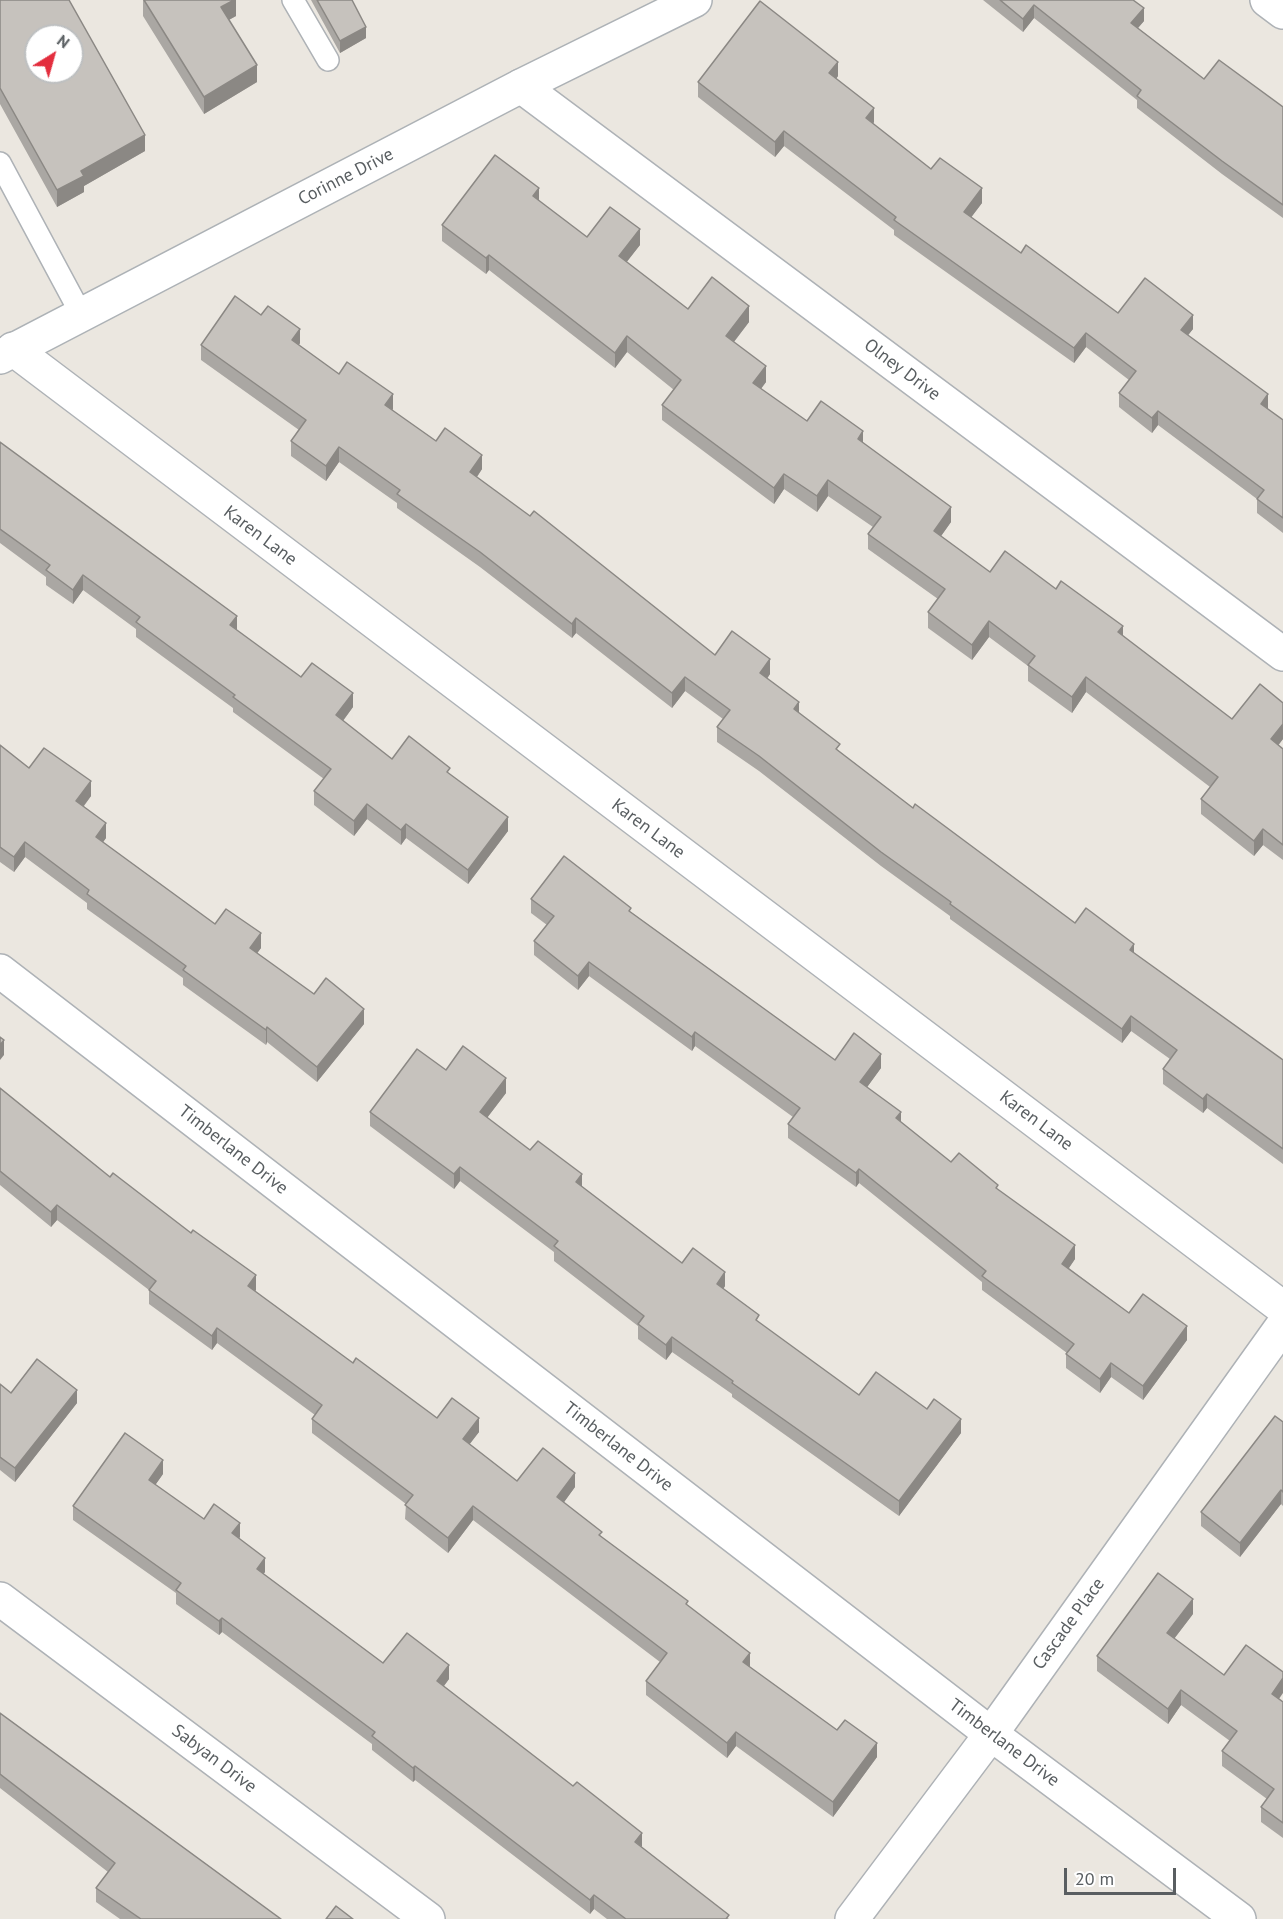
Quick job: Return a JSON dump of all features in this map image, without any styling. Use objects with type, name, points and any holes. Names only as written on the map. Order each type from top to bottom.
[{"type":"street","name":"Corinne Drive","points":[[7,353],[521,86],[695,0]]},
{"type":"street","points":[[1268,0],[1283,12]]},
{"type":"street","name":"Olney Drive","points":[[521,86],[1283,654]]},
{"type":"street","name":"Karen Lane","points":[[7,353],[1283,1308]]},
{"type":"street","name":"Timberlane Drive","points":[[0,970],[991,1734],[1239,1919]]},
{"type":"street","name":"Cascade Place","points":[[852,1919],[991,1734],[1283,1325]]},
{"type":"street","name":"Sabyan Drive","points":[[0,1599],[429,1919]]},
{"type":"lane","points":[[293,0],[327,60]]},
{"type":"lane","points":[[0,163],[81,314]]},
{"type":"building","points":[[0,0],[69,0],[83,24],[24,24],[24,84],[84,84],[84,27],[145,135],[81,171],[84,176],[57,190],[0,88]]},
{"type":"building","points":[[144,0],[234,0],[221,7],[257,65],[204,97]]},
{"type":"building","points":[[317,0],[352,0],[366,27],[340,41]]},
{"type":"building","points":[[1000,0],[1133,0],[1144,8],[1131,23],[1204,79],[1219,60],[1283,107],[1283,205],[1137,96],[1141,90],[1034,5],[1023,19]]},
{"type":"building","points":[[760,1],[838,62],[829,73],[874,108],[866,118],[931,169],[940,158],[982,188],[964,212],[1021,253],[1026,245],[1118,313],[1145,278],[1193,315],[1181,330],[1268,394],[1261,404],[1283,420],[1283,518],[1257,499],[1264,490],[1158,411],[1152,418],[1119,393],[1136,371],[1086,333],[1074,348],[894,220],[896,217],[784,131],[775,142],[698,82]]},
{"type":"building","points":[[495,155],[539,188],[533,196],[587,237],[610,207],[640,229],[619,256],[688,309],[712,277],[749,306],[726,336],[766,366],[753,383],[807,421],[821,401],[863,431],[858,439],[951,507],[934,531],[990,572],[1005,551],[1056,589],[1061,581],[1123,626],[1118,632],[1232,719],[1260,684],[1283,703],[1283,724],[1271,739],[1283,749],[1283,845],[1263,829],[1254,841],[1201,799],[1218,777],[1086,677],[1072,697],[1028,665],[1035,656],[989,621],[972,645],[928,612],[945,589],[868,534],[881,517],[828,480],[817,496],[784,474],[774,488],[662,405],[681,380],[627,336],[615,353],[489,255],[486,258],[442,225]]},
{"type":"building","points":[[235,296],[261,315],[268,306],[300,329],[292,340],[339,374],[347,362],[393,394],[385,405],[436,441],[445,428],[482,455],[470,472],[530,516],[534,511],[715,655],[732,631],[770,659],[760,673],[799,702],[794,709],[840,744],[836,749],[913,808],[915,804],[1075,923],[1086,908],[1134,944],[1130,950],[1283,1060],[1283,1149],[1207,1094],[1203,1099],[1163,1069],[1177,1050],[1131,1016],[1122,1029],[950,904],[951,902],[881,852],[759,756],[717,727],[730,710],[685,677],[672,693],[576,618],[572,624],[480,552],[397,494],[400,490],[339,447],[326,466],[291,441],[306,420],[201,345]]},
{"type":"building","points":[[0,442],[237,616],[230,625],[301,677],[312,663],[353,693],[336,715],[392,759],[409,736],[450,768],[447,772],[508,817],[468,870],[406,824],[401,830],[367,804],[354,821],[314,791],[331,769],[136,622],[140,617],[83,575],[73,590],[46,570],[50,565],[0,529]]},
{"type":"building","points":[[0,745],[29,768],[44,748],[91,781],[76,801],[106,823],[96,837],[215,924],[226,909],[261,933],[250,948],[314,994],[326,978],[364,1009],[317,1067],[267,1027],[266,1030],[183,970],[186,966],[87,894],[89,890],[25,842],[14,857],[0,847]]},
{"type":"building","points":[[564,856],[631,908],[629,911],[835,1060],[854,1033],[881,1054],[860,1082],[901,1112],[896,1118],[951,1162],[959,1153],[998,1185],[996,1188],[1075,1245],[1062,1264],[1129,1313],[1143,1294],[1187,1326],[1143,1386],[1111,1363],[1100,1379],[1066,1354],[1074,1344],[982,1276],[986,1271],[859,1169],[856,1173],[788,1124],[800,1108],[695,1032],[692,1037],[589,962],[578,976],[534,941],[554,916],[531,899]]},
{"type":"building","points":[[463,1046],[506,1078],[480,1112],[530,1150],[538,1141],[582,1174],[576,1182],[682,1263],[693,1248],[725,1272],[717,1284],[759,1315],[756,1320],[859,1395],[876,1372],[927,1409],[934,1399],[961,1419],[899,1501],[732,1383],[733,1381],[672,1337],[666,1345],[638,1324],[644,1316],[554,1246],[558,1241],[460,1167],[454,1174],[370,1112],[417,1049],[446,1070]]},
{"type":"building","points":[[0,1088],[110,1177],[113,1173],[191,1233],[193,1230],[256,1275],[248,1286],[353,1363],[356,1358],[437,1418],[452,1398],[479,1418],[463,1439],[517,1481],[543,1448],[575,1473],[557,1497],[602,1532],[599,1535],[688,1601],[686,1604],[750,1653],[743,1662],[837,1730],[845,1720],[877,1743],[833,1802],[736,1732],[727,1743],[646,1681],[667,1653],[473,1506],[448,1538],[405,1505],[413,1495],[312,1419],[322,1405],[217,1328],[212,1336],[149,1290],[156,1281],[57,1205],[51,1212],[0,1171]]},
{"type":"building","points":[[37,1359],[77,1390],[15,1468],[0,1457],[0,1384],[11,1393]]},
{"type":"building","points":[[1275,1416],[1283,1422],[1283,1492],[1281,1490],[1240,1543],[1201,1512]]},
{"type":"building","points":[[125,1433],[163,1460],[149,1480],[204,1519],[214,1504],[240,1523],[232,1533],[265,1558],[257,1569],[383,1663],[407,1633],[449,1665],[437,1681],[573,1786],[577,1782],[642,1833],[635,1842],[729,1915],[726,1919],[626,1919],[594,1895],[590,1900],[415,1766],[413,1768],[372,1736],[375,1732],[222,1618],[219,1621],[176,1590],[181,1583],[73,1506]]},
{"type":"building","points":[[1158,1573],[1193,1599],[1167,1633],[1224,1675],[1246,1645],[1283,1672],[1283,1678],[1272,1694],[1283,1702],[1283,1823],[1261,1807],[1274,1789],[1222,1751],[1237,1731],[1181,1690],[1168,1709],[1097,1656]]},
{"type":"building","points":[[0,1713],[281,1919],[141,1919],[96,1888],[115,1863],[0,1774]]},
{"type":"building","points":[[336,1906],[353,1919],[326,1919]]}]
